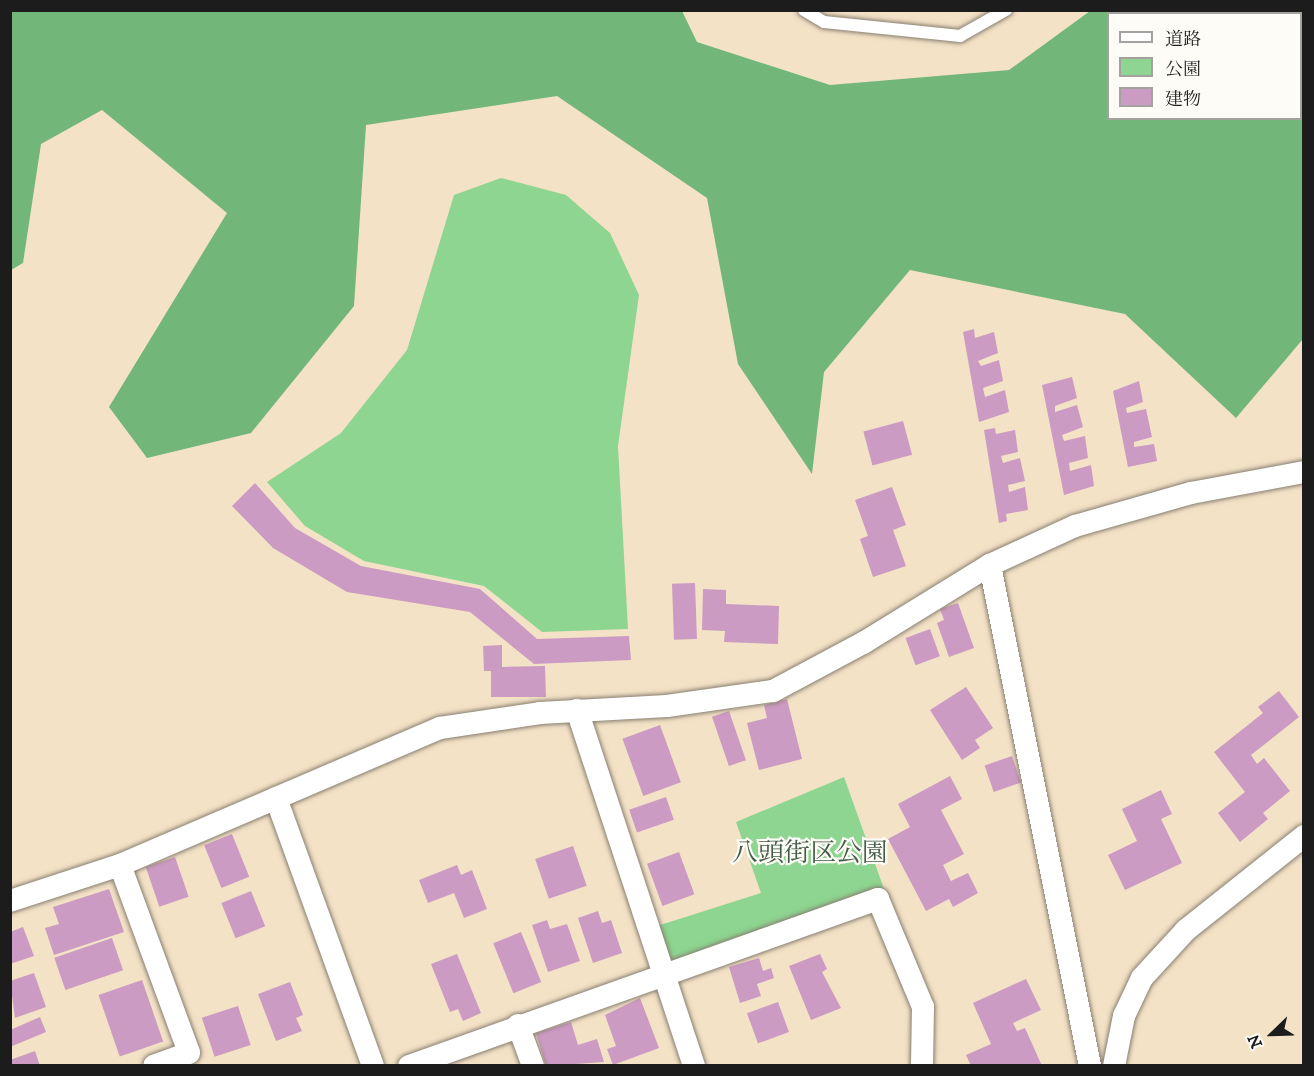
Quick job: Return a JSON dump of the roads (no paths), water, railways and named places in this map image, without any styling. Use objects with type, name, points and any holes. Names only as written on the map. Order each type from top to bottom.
[{"type":"street","points":[[10,901],[120,865],[440,728],[577,710],[667,706],[773,691],[863,643],[990,565],[1075,526],[1191,493],[1304,472]]},
{"type":"street","points":[[990,565],[1090,1065]]},
{"type":"street","points":[[577,710],[662,978],[694,1065]]},
{"type":"street","points":[[276,798],[373,1065]]},
{"type":"street","points":[[1114,1065],[1124,1016],[1142,978],[1186,930],[1304,836]]},
{"type":"street","points":[[120,865],[189,1053],[154,1065]]},
{"type":"street","points":[[409,1065],[518,1024],[662,978],[878,899],[923,1007],[922,1065]]},
{"type":"street","points":[[518,1024],[533,1065]]},
{"type":"lane","points":[[804,10],[824,22],[960,36],[1006,10]]},
{"type":"park label","name":"八頭街区公園","points":[[810,854]]}]
